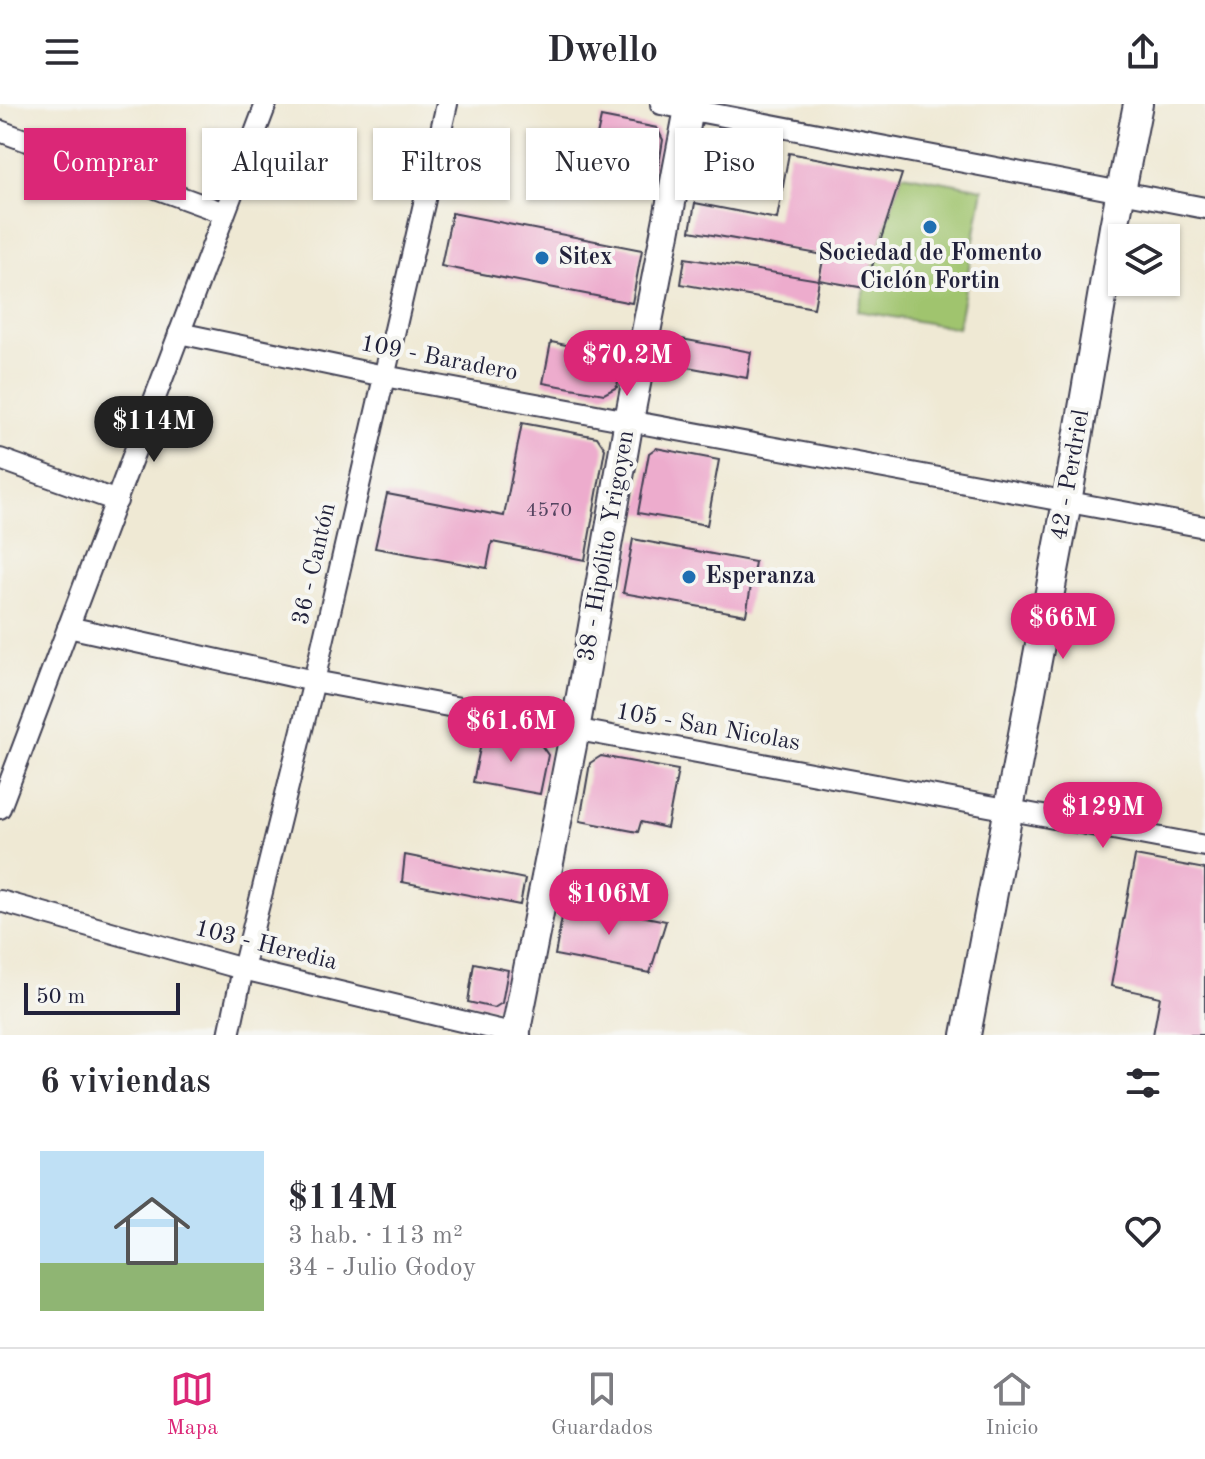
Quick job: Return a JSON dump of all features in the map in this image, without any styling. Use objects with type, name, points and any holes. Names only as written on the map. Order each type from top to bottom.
[{"type":"street","points":[[0,808],[266,104]]},
{"type":"street","name":"36 - Cantón","points":[[229,1035],[447,104]]},
{"type":"street","points":[[661,104],[1205,208]]},
{"type":"street","name":"42 - Perdriel","points":[[966,1035],[1067,502],[1138,104]]},
{"type":"street","name":"38 - Hipólito Yrigoyen","points":[[517,1035],[689,107]]},
{"type":"street","points":[[0,131],[224,213]]},
{"type":"street","name":"109 - Baradero","points":[[179,333],[384,376],[1205,527]]},
{"type":"street","points":[[0,459],[117,501]]},
{"type":"street","name":"105 - San Nicolas","points":[[68,627],[314,681],[1205,846]]},
{"type":"street","name":"103 - Heredia","points":[[0,901],[243,969],[517,1035]]},
{"type":"green space","name":"Sociedad de Fomento Ciclón Fortin","points":[[902,174],[983,189],[958,328],[857,311]]},
{"type":"building","points":[[601,117],[657,128],[599,128]]},
{"type":"building","points":[[659,132],[663,140],[659,164]]},
{"type":"building","points":[[789,153],[902,174],[865,288],[819,280],[824,255],[690,231],[695,203],[777,219],[780,200],[783,200]]},
{"type":"building","name":"Sitex","points":[[452,213],[642,250],[632,303],[441,266]]},
{"type":"building","points":[[685,258],[819,280],[814,308],[681,284]]},
{"type":"building","points":[[671,337],[751,352],[747,378],[666,363]]},
{"type":"building","points":[[551,342],[622,356],[617,387],[604,394],[543,383]]},
{"type":"building","points":[[522,423],[597,437],[605,449],[585,560],[492,542],[487,568],[375,548],[387,494],[504,516]]},
{"type":"building","points":[[656,448],[719,460],[707,525],[638,513],[649,453]]},
{"type":"building","name":"Esperanza","points":[[633,539],[755,562],[746,615],[623,593]]},
{"type":"building","points":[[483,734],[541,745],[548,755],[540,794],[473,782]]},
{"type":"building","points":[[601,756],[678,770],[667,828],[641,822],[638,832],[580,821],[590,763]]},
{"type":"building","points":[[405,855],[525,879],[520,905],[402,882]]},
{"type":"building","points":[[1135,856],[1205,869],[1205,1035],[1153,1035],[1160,997],[1111,986]]},
{"type":"building","points":[[565,901],[666,921],[650,973],[555,955]]},
{"type":"building","points":[[474,963],[508,970],[502,1003],[494,1008],[468,1002]]},
{"type":"place","name":"Sociedad de Fomento Ciclón Fortin","points":[[930,227]]},
{"type":"place","name":"Sitex","points":[[542,258]]},
{"type":"place","name":"Esperanza","points":[[689,577]]}]
